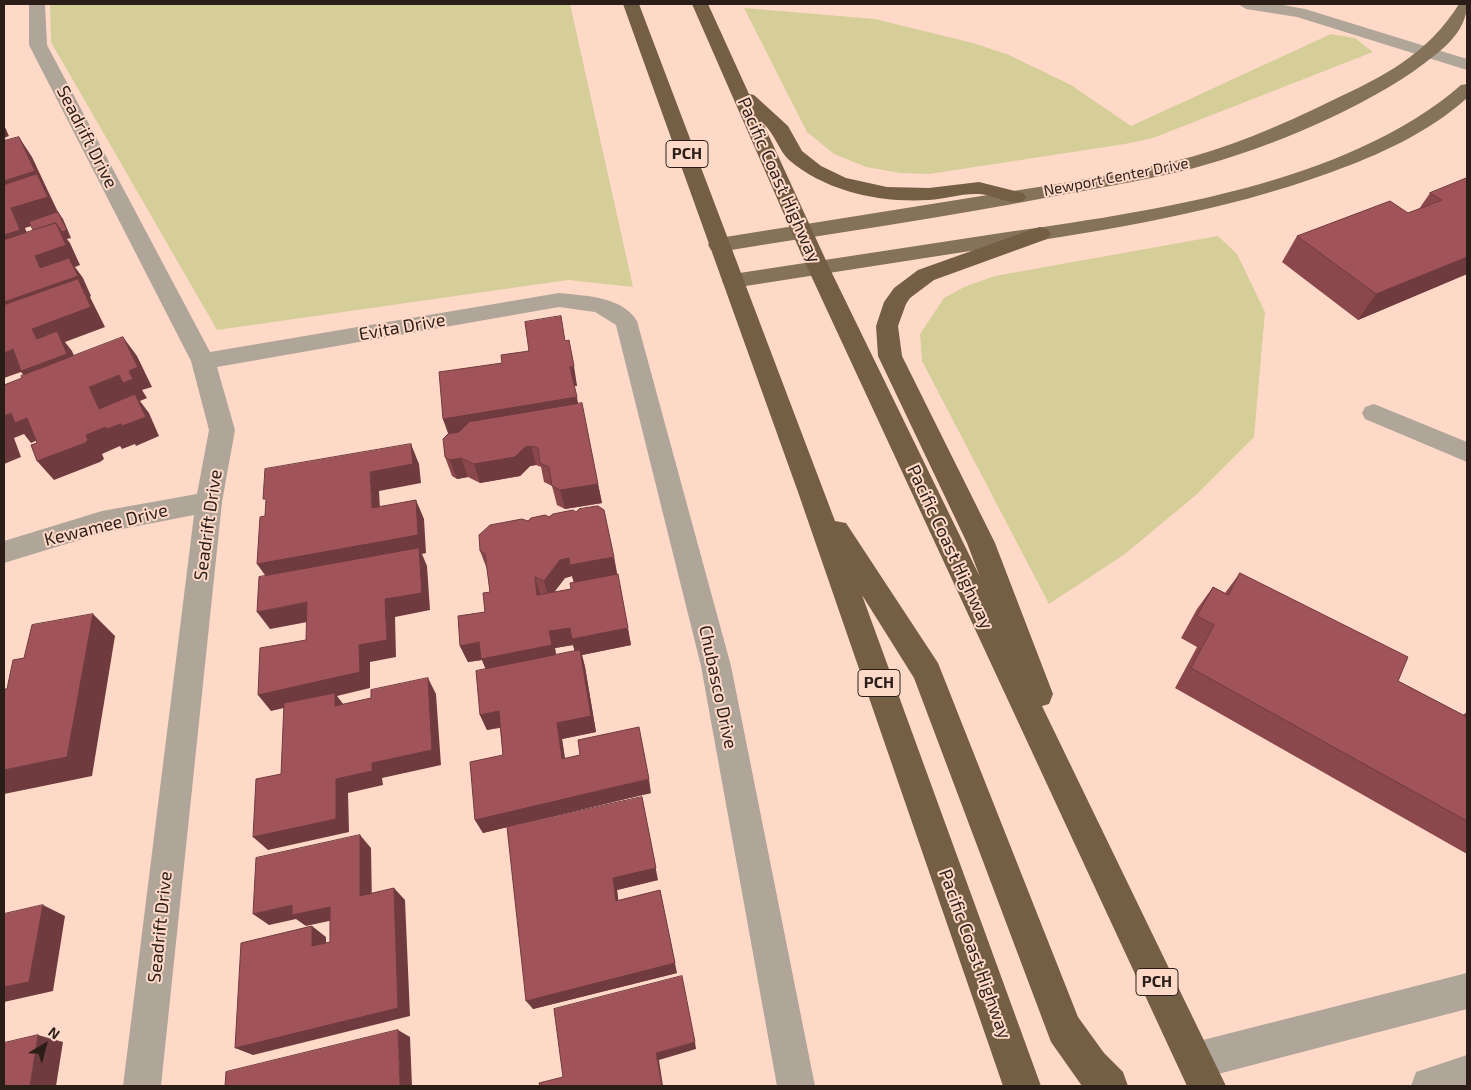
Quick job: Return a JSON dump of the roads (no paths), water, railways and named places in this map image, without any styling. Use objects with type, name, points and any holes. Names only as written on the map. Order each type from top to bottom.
[{"type":"highway","name":"Pacific Coast Highway","points":[[631,4],[810,492],[1022,1086]]},
{"type":"highway","name":"Pacific Coast Highway","points":[[700,4],[801,231],[1201,1074]]},
{"type":"highway","points":[[738,90],[781,130],[794,154],[814,170],[840,183],[887,193],[929,194],[979,188],[1016,197]]},
{"type":"highway","points":[[1040,234],[989,254],[957,262],[926,275],[900,295],[895,302],[887,326],[890,356],[981,543],[1108,878]]},
{"type":"highway","points":[[810,492],[928,672],[1064,1029],[1090,1067],[1109,1086]]},
{"type":"main road","name":"Newport Center Drive","points":[[719,245],[1016,197],[1175,167],[1280,133],[1384,83],[1440,41],[1451,30],[1467,4]]},
{"type":"main road","points":[[732,281],[1129,220],[1226,200],[1310,174],[1405,134],[1451,105],[1467,89]]},
{"type":"street","name":"Seadrift Drive","points":[[37,4],[38,44],[203,361],[222,430],[209,502],[142,1086]]},
{"type":"street","points":[[1246,4],[1331,8],[1357,13]]},
{"type":"street","points":[[1300,8],[1440,41],[1467,65]]},
{"type":"street","name":"Evita Drive","points":[[203,361],[559,300],[601,305]]},
{"type":"street","name":"Chubasco Drive","points":[[601,305],[626,321],[716,666],[796,1086]]},
{"type":"street","points":[[1374,413],[1467,452]]},
{"type":"street","name":"Kewamee Drive","points":[[4,552],[102,522],[209,502]]},
{"type":"street","points":[[1201,1074],[1467,991]]},
{"type":"street","points":[[1430,1086],[1467,1074]]}]
